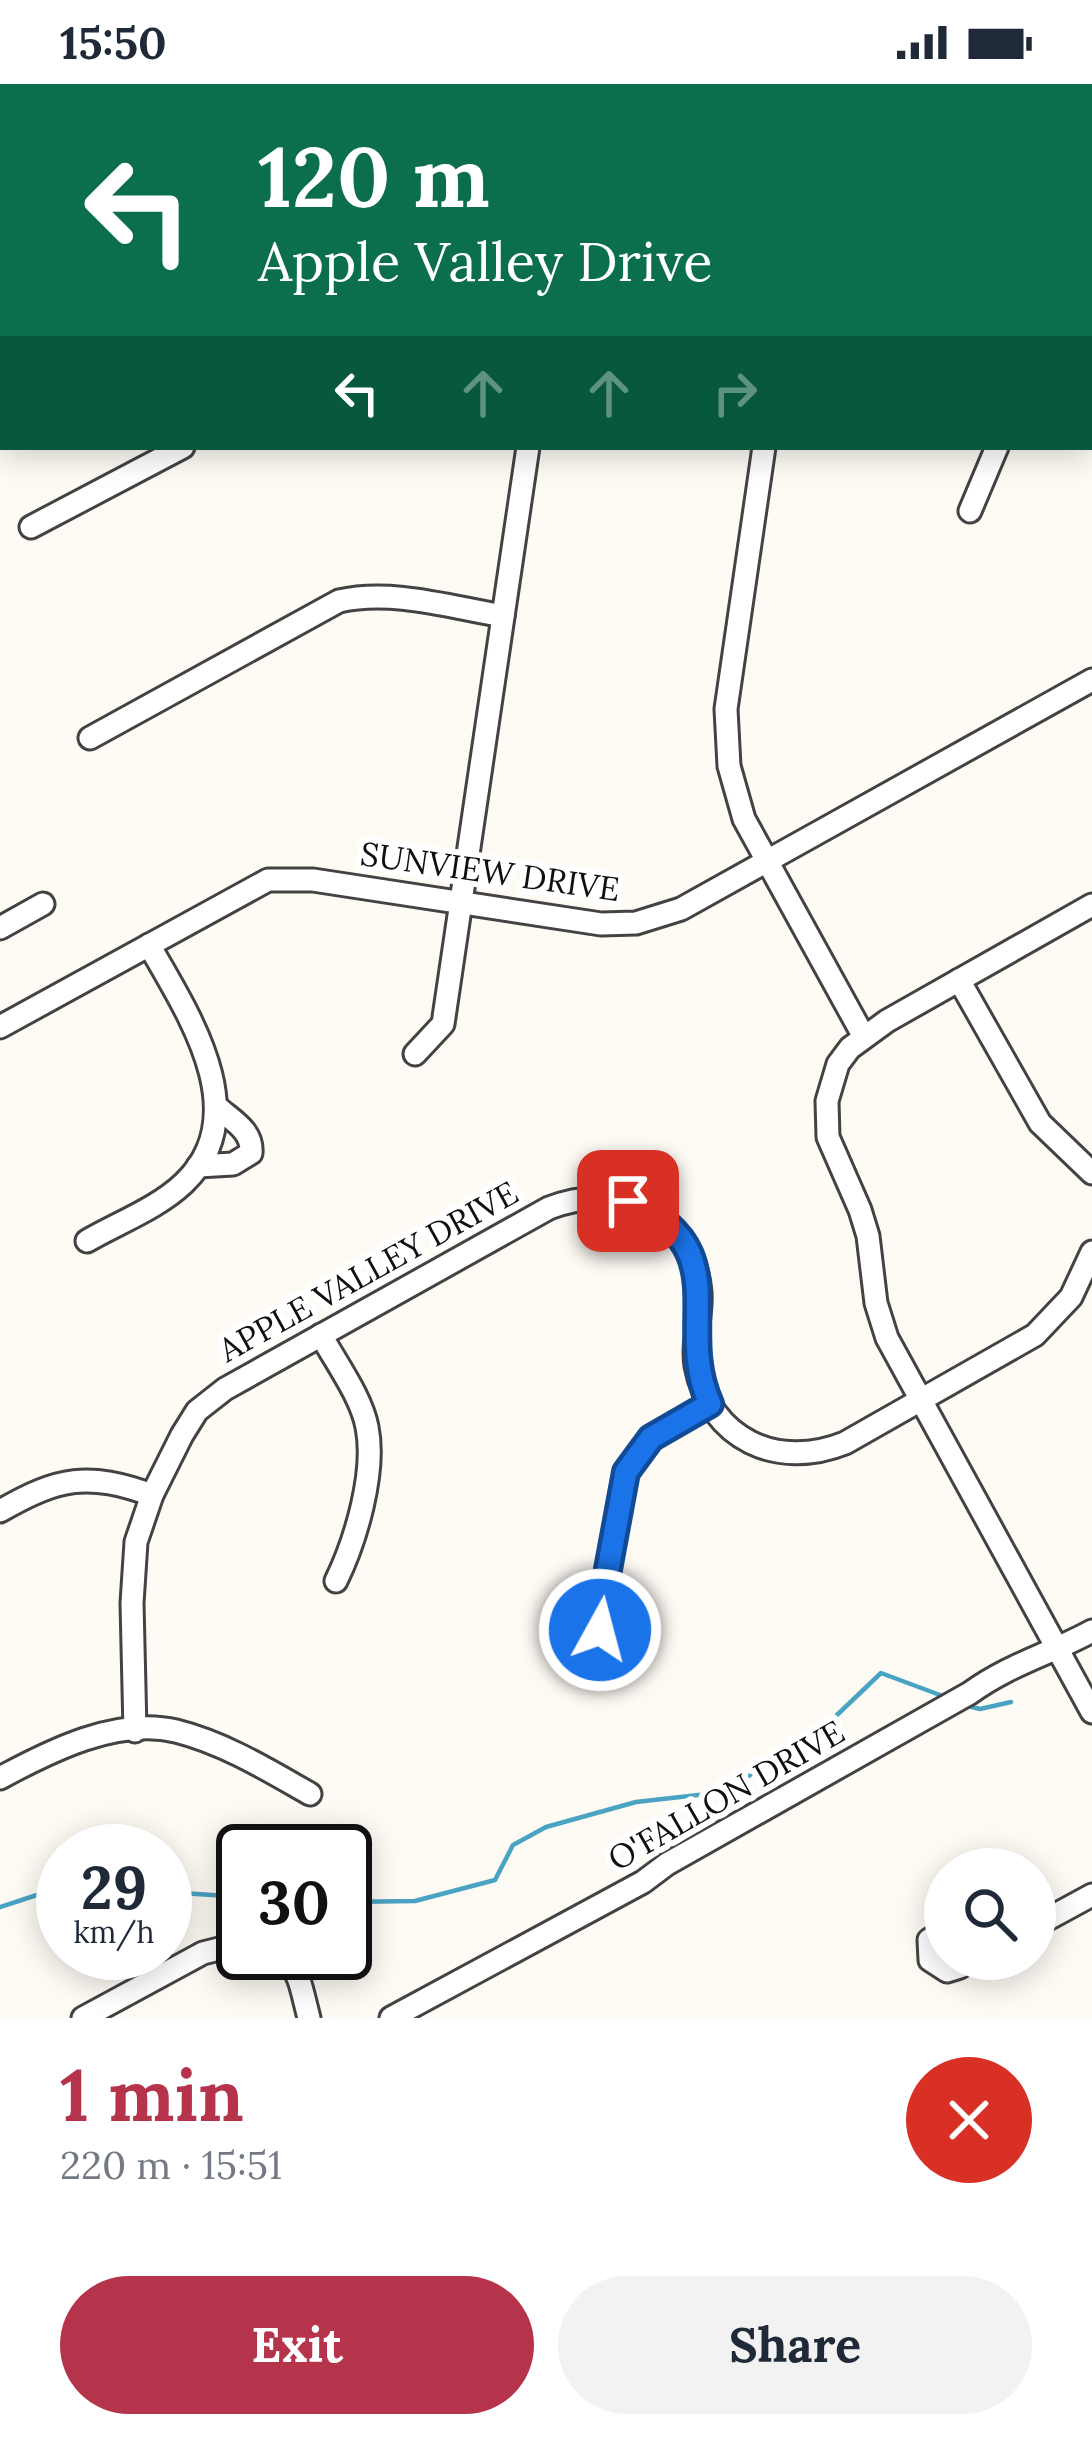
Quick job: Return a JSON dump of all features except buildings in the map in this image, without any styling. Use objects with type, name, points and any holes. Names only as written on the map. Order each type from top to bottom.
[{"type":"street","points":[[31,527],[177,450]]},
{"type":"street","points":[[416,1054],[443,1024],[528,450]]},
{"type":"street","points":[[764,450],[726,709],[726,747],[736,798],[864,1037]]},
{"type":"street","points":[[970,511],[996,450]]},
{"type":"street","points":[[89,738],[339,601],[388,597],[503,616]]},
{"type":"street","name":"SUNVIEW DRIVE","points":[[0,1027],[268,880],[313,880],[602,924],[636,923],[680,909],[1092,680]]},
{"type":"street","points":[[0,928],[43,904]]},
{"type":"street","points":[[1092,905],[864,1037],[850,1048],[831,1081],[826,1101],[828,1137],[864,1223],[880,1321],[1092,1712]]},
{"type":"street","points":[[87,1241],[183,1184],[198,1166],[214,1124],[215,1106],[196,1029],[149,945]]},
{"type":"street","points":[[959,980],[1040,1123],[1092,1173]]},
{"type":"street","points":[[198,1166],[233,1164],[251,1153],[252,1142],[244,1130],[215,1106]]},
{"type":"street","name":"APPLE VALLEY DRIVE","points":[[135,1731],[132,1571],[136,1542],[152,1495],[197,1411],[225,1389],[549,1208],[585,1196],[628,1201],[662,1219],[692,1258],[701,1296],[695,1355],[710,1404]]},
{"type":"street","points":[[610,1665],[599,1618],[626,1472],[651,1438],[710,1404],[746,1440],[793,1455],[844,1443],[1035,1336],[1071,1297],[1092,1252]]},
{"type":"street","points":[[321,1335],[368,1428],[368,1464],[353,1545],[336,1580]]},
{"type":"street","points":[[0,1511],[63,1481],[88,1478],[112,1480],[152,1495]]},
{"type":"street","name":"O'FALLON DRIVE","points":[[392,2018],[643,1882],[1010,1666],[1058,1650],[1092,1631]]},
{"type":"street","points":[[0,1778],[75,1742],[172,1730],[235,1753],[310,1794]]},
{"type":"street","points":[[1056,1915],[1092,1895]]},
{"type":"street","points":[[83,2018],[216,1950]]},
{"type":"street","points":[[299,1980],[309,2018]]},
{"type":"waterway","points":[[372,1902],[415,1901],[495,1880],[513,1845],[546,1827],[636,1802],[716,1793],[749,1776],[791,1742],[816,1735],[881,1673],[948,1698]]},
{"type":"waterway","points":[[964,1705],[980,1709],[1011,1702]]},
{"type":"waterway","points":[[192,1894],[216,1895]]},
{"type":"waterway","points":[[0,1907],[36,1895]]},
{"type":"route","points":[[600,1630],[626,1472],[651,1438],[710,1404],[695,1355],[701,1296],[692,1258],[662,1219],[628,1201]]}]
